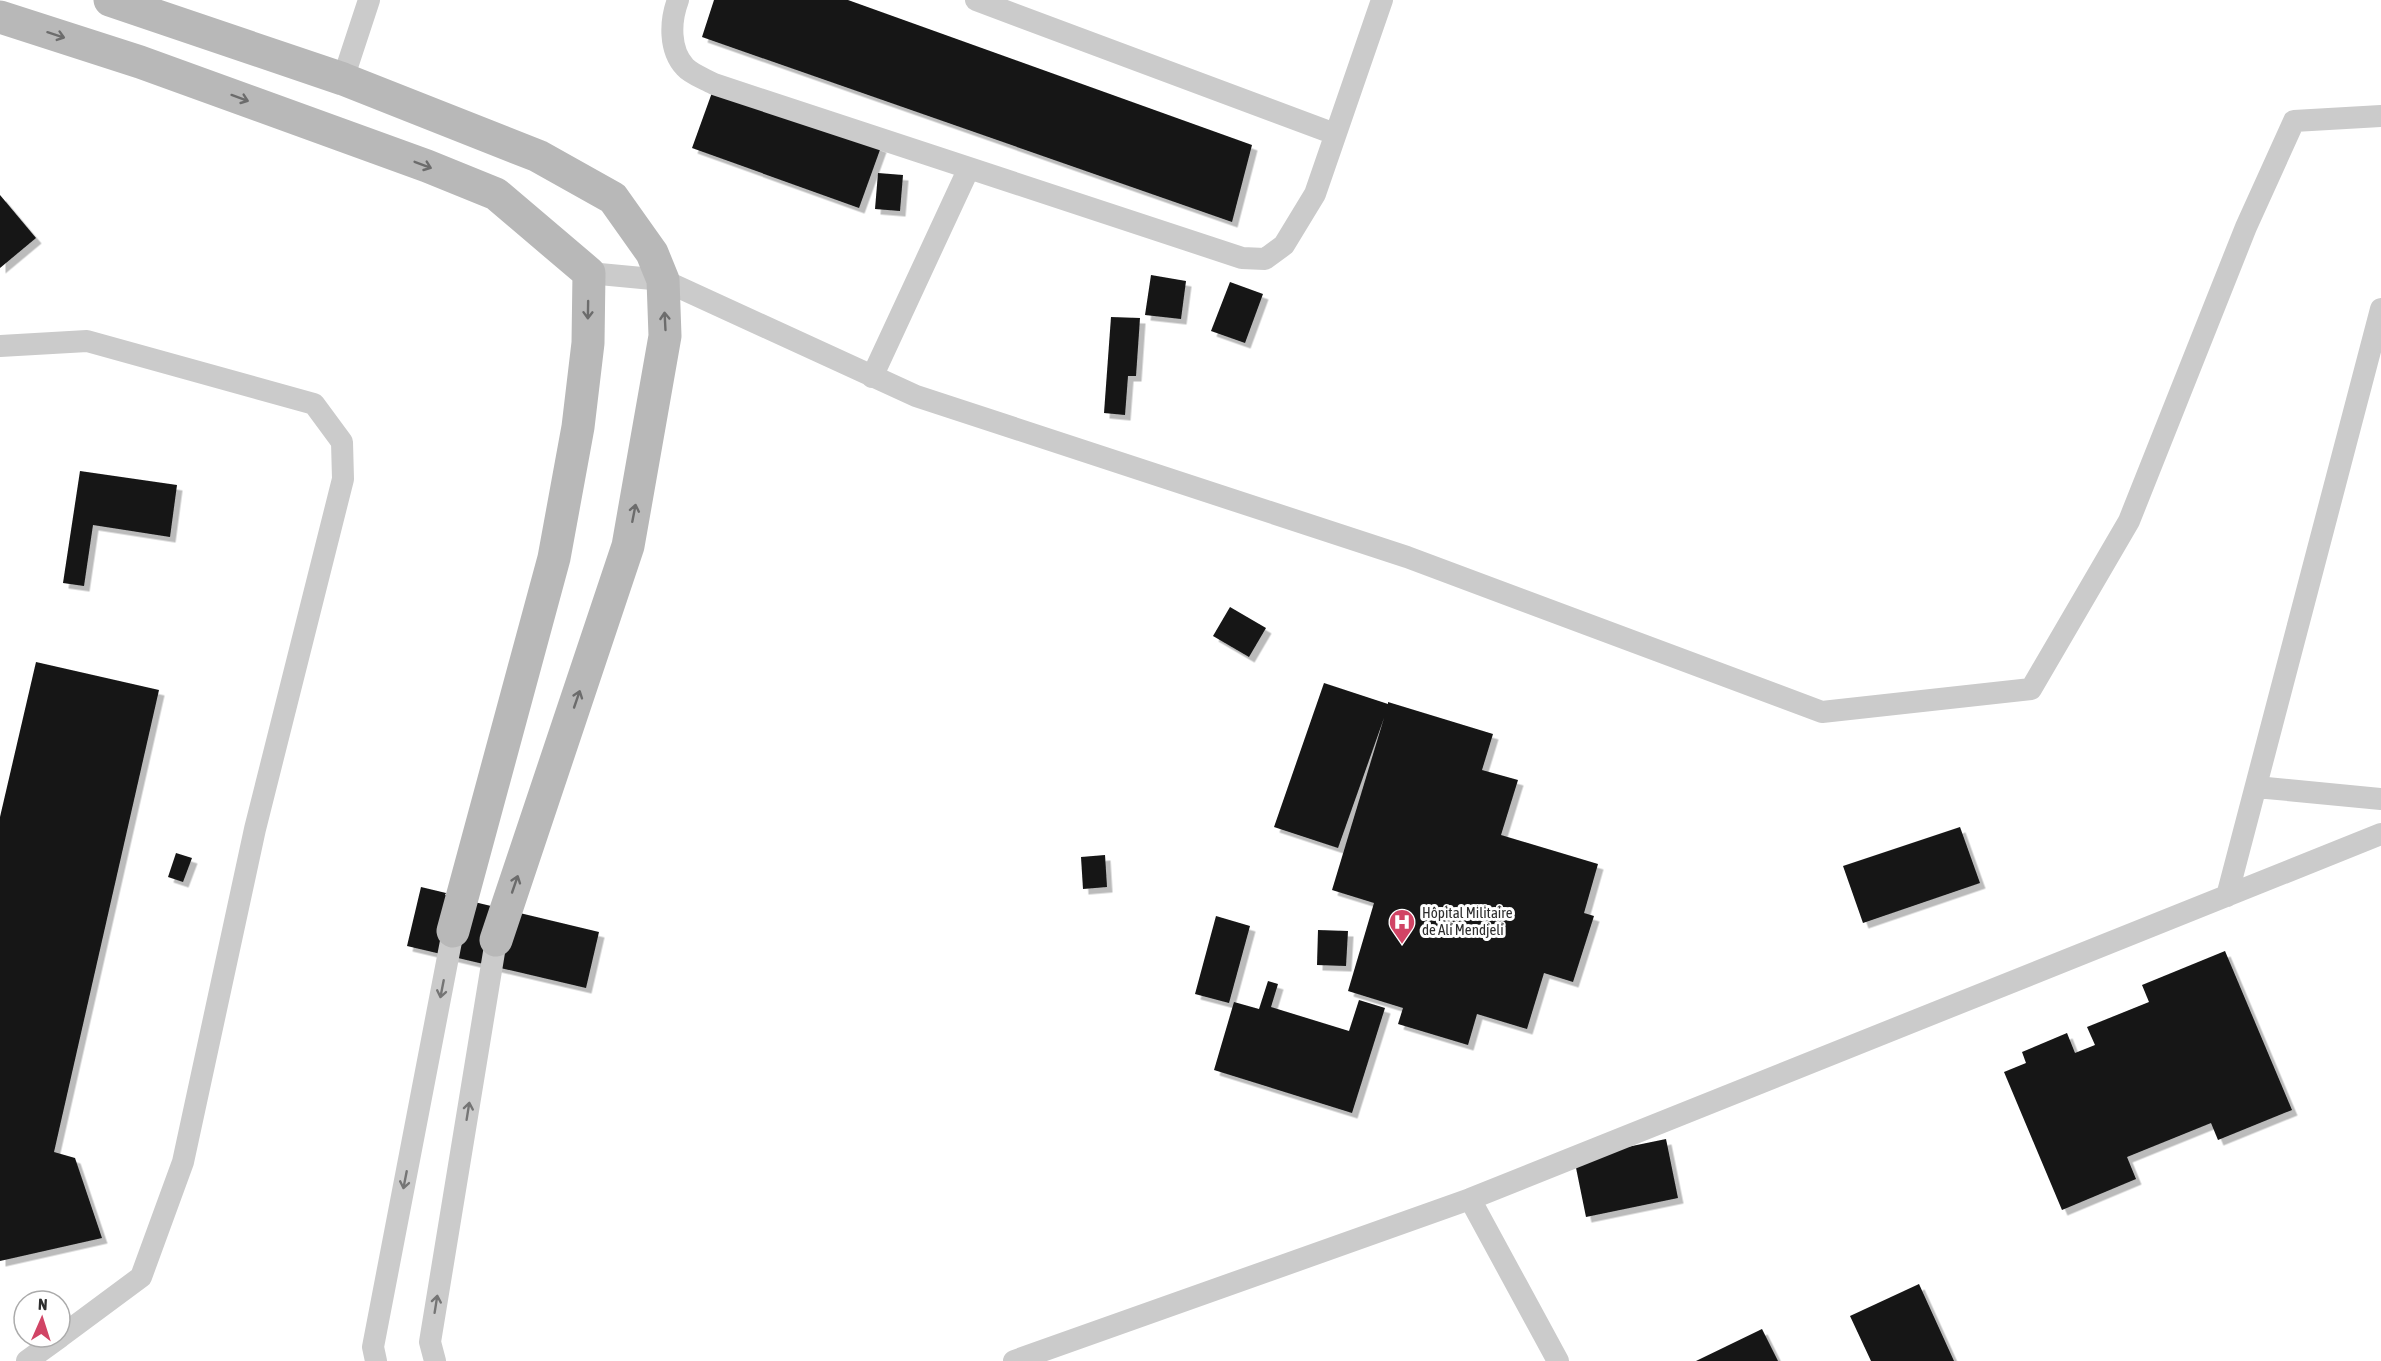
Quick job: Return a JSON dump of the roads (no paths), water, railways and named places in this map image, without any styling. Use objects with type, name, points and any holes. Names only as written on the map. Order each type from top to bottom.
[{"type":"main road","points":[[110,0],[343,79],[538,156],[614,198],[652,253],[663,280],[665,336],[628,546],[496,939]]},
{"type":"main road","points":[[0,17],[140,62],[427,166],[496,194],[589,273],[588,343],[578,426],[554,558],[453,932]]},
{"type":"lane","points":[[343,79],[369,0]]},
{"type":"lane","points":[[678,0],[674,11],[672,42],[685,68],[714,84],[1242,258],[1265,260],[1284,245],[1315,194],[1382,0]]},
{"type":"lane","points":[[976,0],[1335,134]]},
{"type":"lane","points":[[589,273],[663,280],[872,377],[927,399],[1407,557],[1822,712],[2031,689],[2129,521],[2246,227],[2294,121],[2381,116]]},
{"type":"lane","points":[[872,377],[969,168]]},
{"type":"lane","points":[[2227,896],[2381,309]]},
{"type":"lane","points":[[0,346],[87,341],[314,404],[342,442],[343,480],[255,829],[183,1162],[141,1276],[72,1328]]},
{"type":"lane","points":[[2256,787],[2381,799]]},
{"type":"lane","points":[[1014,1361],[1470,1199],[2381,834]]},
{"type":"lane","points":[[376,1361],[373,1347],[453,932]]},
{"type":"lane","points":[[435,1361],[430,1342],[496,939]]},
{"type":"lane","points":[[1470,1199],[1558,1361]]},
{"type":"lane","points":[[27,1361],[44,1349]]},
{"type":"place","name":"Hôpital Militaire de Ali Mendjeli","points":[[1402,945]]}]
